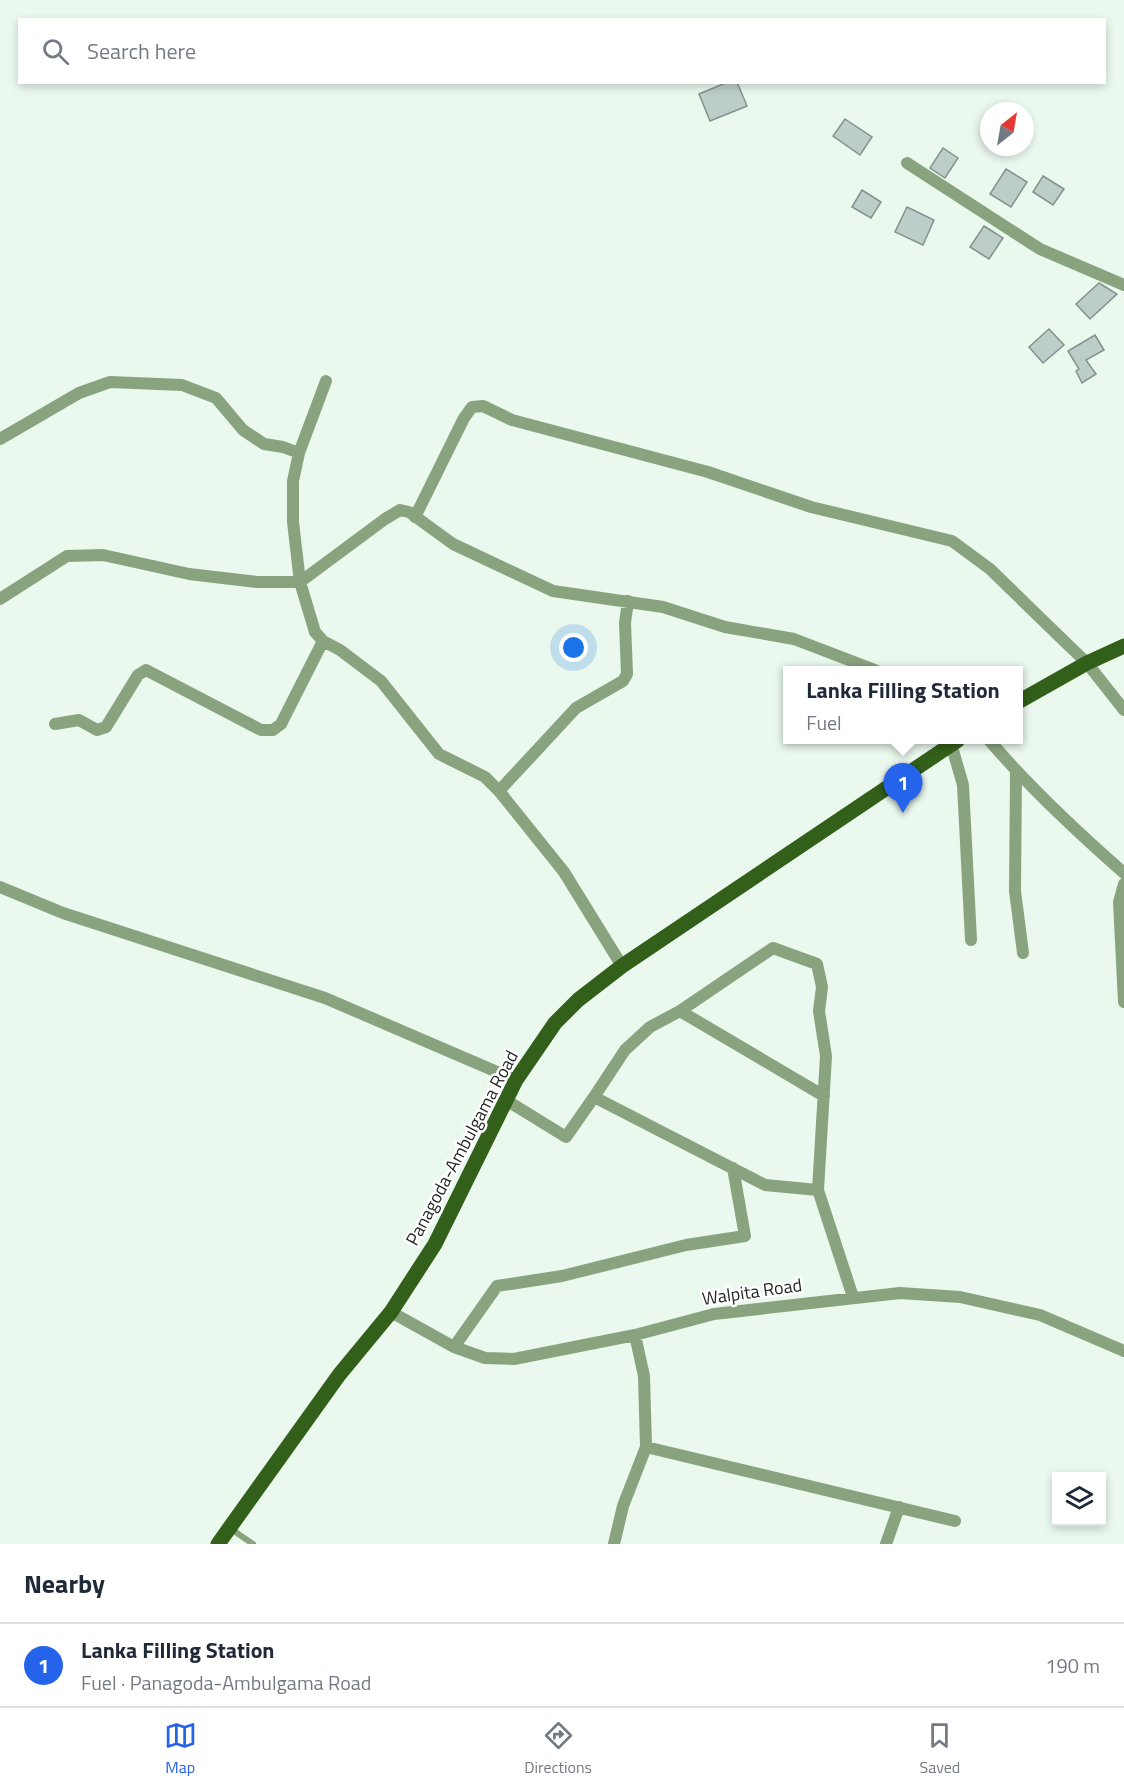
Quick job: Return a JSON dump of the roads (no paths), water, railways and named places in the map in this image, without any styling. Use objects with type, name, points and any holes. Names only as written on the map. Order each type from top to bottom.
[{"type":"main road","points":[[1023,699],[1087,663],[1124,646]]},
{"type":"main road","name":"Panagoda-Ambulgama Road","points":[[218,1544],[339,1375],[391,1312],[435,1244],[516,1080],[555,1023],[578,1000],[622,966],[949,744]]},
{"type":"street","points":[[907,163],[1040,249],[1124,285]]},
{"type":"street","points":[[326,381],[300,453],[293,492],[293,522],[300,582],[315,632],[323,641],[340,650],[381,681],[439,754],[485,777],[499,791],[564,872],[622,966]]},
{"type":"street","points":[[0,440],[79,393],[110,382],[182,385],[216,398],[243,430],[264,444],[300,453]]},
{"type":"street","points":[[415,517],[464,418],[472,407],[483,406],[512,420],[708,472],[811,507],[952,541],[990,569],[1087,663],[1124,710]]},
{"type":"street","points":[[0,598],[67,556],[103,555],[189,574],[257,582],[300,582],[400,510],[415,517],[453,544],[553,591],[663,607],[725,627],[794,639],[865,666]]},
{"type":"street","points":[[499,791],[576,708],[623,681],[627,674],[625,623],[628,601]]},
{"type":"street","points":[[55,724],[79,720],[97,730],[106,727],[138,675],[146,670],[261,730],[273,730],[280,724],[323,641]]},
{"type":"street","points":[[954,744],[963,785],[971,940]]},
{"type":"street","points":[[993,744],[1016,772],[1070,825],[1124,873]]},
{"type":"street","points":[[1016,772],[1015,891],[1023,952]]},
{"type":"street","points":[[1124,884],[1119,902],[1124,1002]]},
{"type":"street","points":[[0,887],[63,913],[325,998],[516,1080]]},
{"type":"street","points":[[506,1100],[566,1137],[625,1050],[650,1027],[680,1011],[773,948],[818,964],[822,987],[819,1011],[826,1056],[818,1190],[853,1297]]},
{"type":"street","points":[[680,1011],[824,1096]]},
{"type":"street","points":[[594,1097],[765,1185],[818,1190]]},
{"type":"street","points":[[454,1347],[497,1286],[562,1276],[686,1245],[745,1236],[733,1168]]},
{"type":"street","name":"Walpita Road","points":[[391,1312],[454,1347],[485,1358],[514,1359],[634,1335],[714,1314],[900,1293],[960,1297],[1040,1315],[1124,1351]]},
{"type":"street","points":[[614,1544],[622,1506],[646,1447],[644,1376],[634,1335]]},
{"type":"street","points":[[646,1447],[954,1521]]},
{"type":"street","points":[[886,1544],[899,1507]]},
{"type":"lane","points":[[230,1528],[253,1544]]},
{"type":"place","name":"Lanka Filling Station","points":[[903,813]]}]
